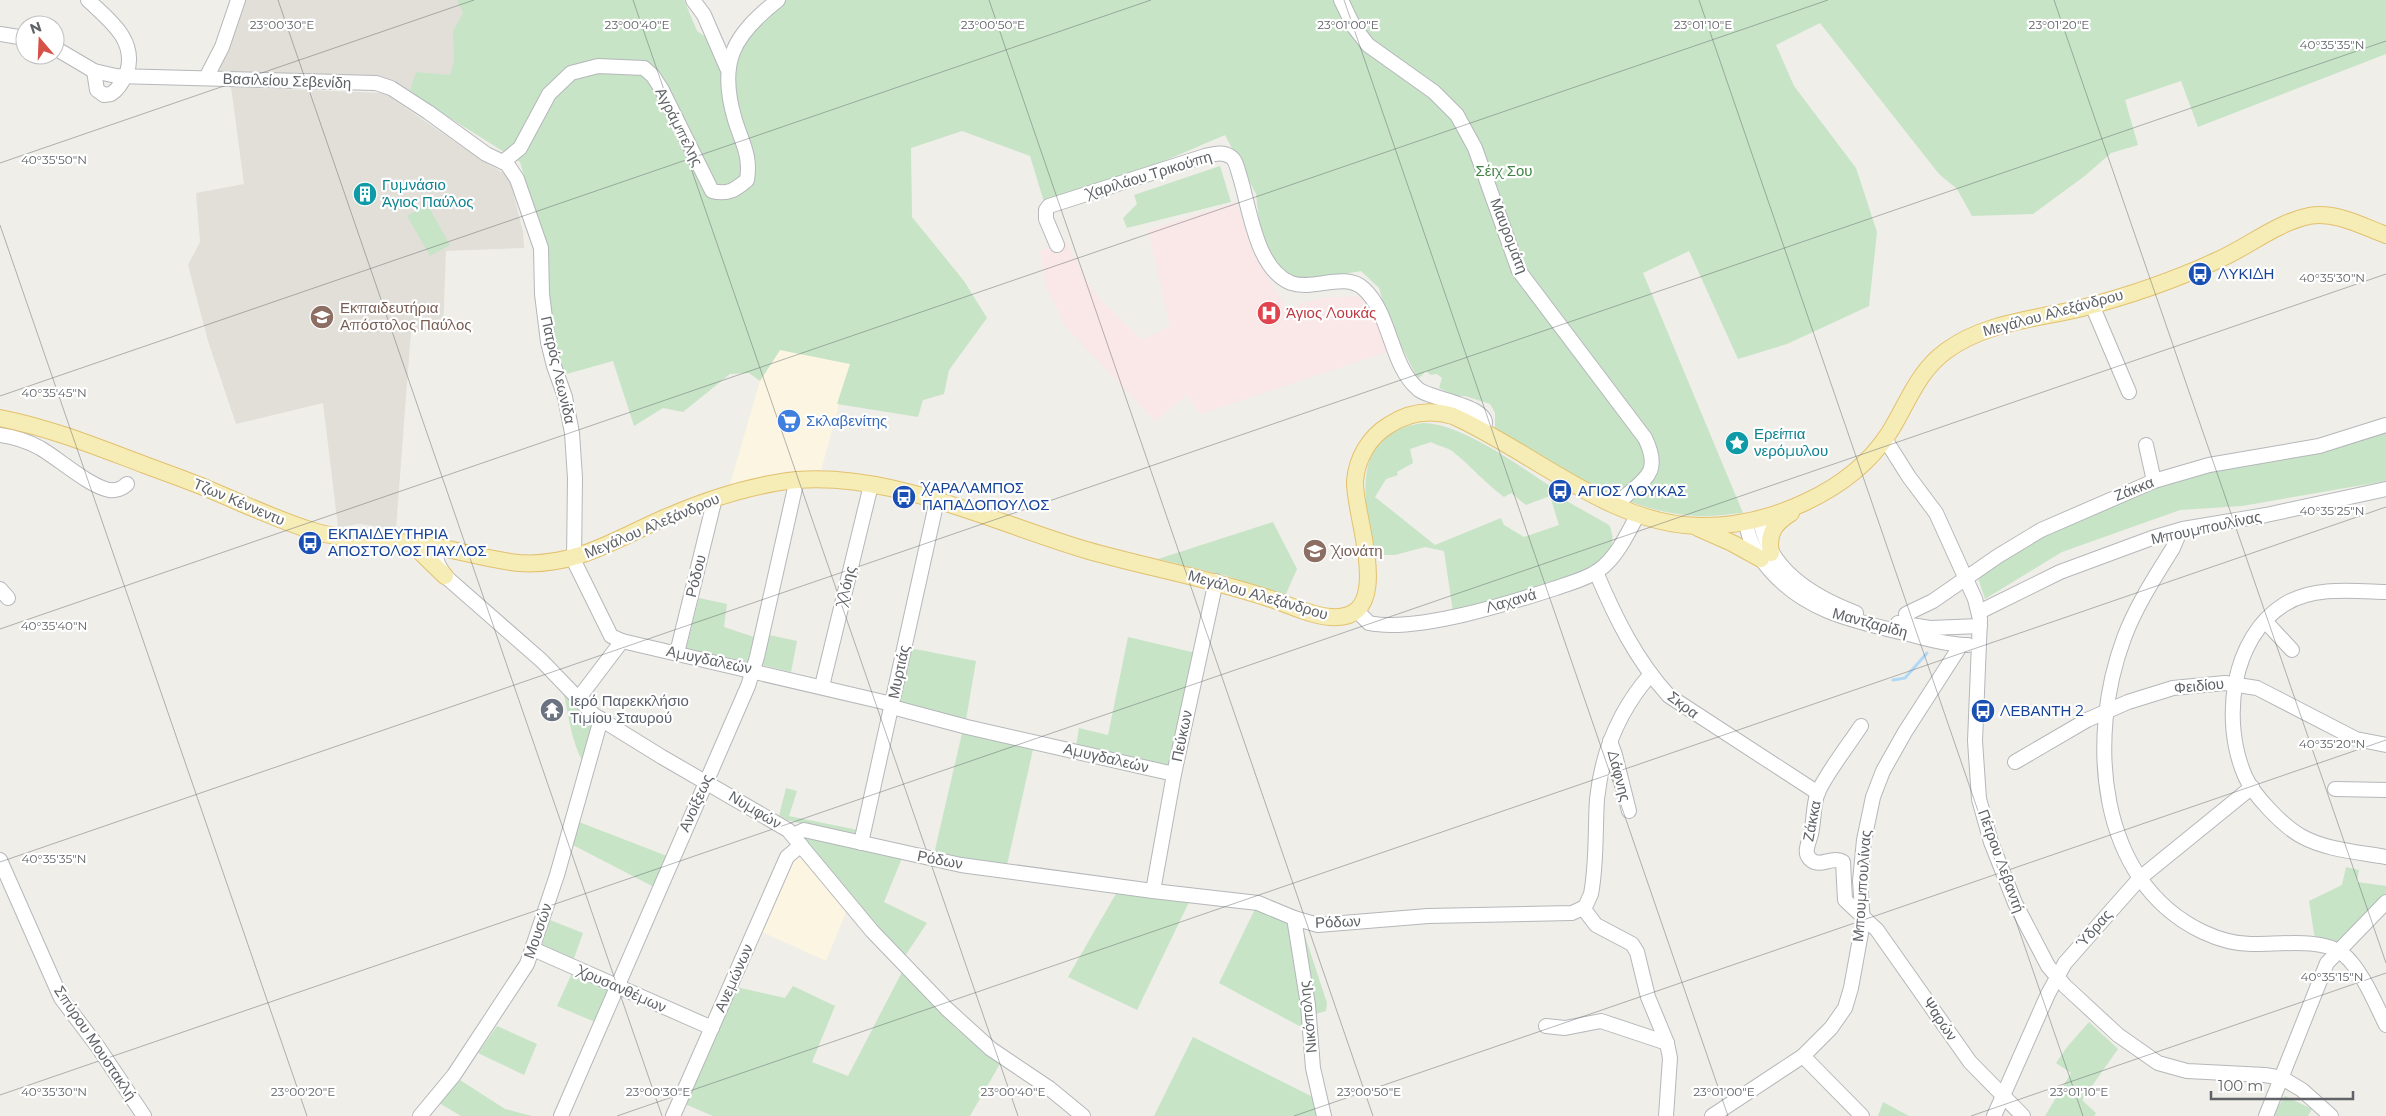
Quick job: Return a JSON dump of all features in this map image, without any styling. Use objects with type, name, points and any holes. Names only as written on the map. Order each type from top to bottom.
[{"type":"main road","name":"Μεγάλου Αλεξάνδρου","points":[[574,558],[664,518],[716,498],[756,487],[797,480],[840,481],[871,485],[937,500],[1094,552],[1216,581],[1325,616],[1340,617],[1356,610],[1365,598],[1369,580],[1355,485],[1357,470],[1364,450],[1384,428],[1417,413],[1447,414],[1482,430],[1616,505],[1638,514],[1691,526],[1753,520],[1782,513],[1812,500],[1853,471],[1873,454],[1885,439],[1919,379],[1937,358],[1973,335],[1994,328],[2092,305],[2208,265],[2280,227],[2306,217],[2319,215],[2338,218],[2386,235]]},
{"type":"main road","name":"Τζων Κέννεντυ","points":[[0,418],[36,425],[79,439],[311,531],[333,536],[411,543],[525,563],[553,563],[574,558]]},
{"type":"main road","points":[[1691,526],[1766,556],[1774,526],[1812,500]]},
{"type":"main road","points":[[411,543],[444,576]]},
{"type":"street","points":[[88,0],[117,28],[126,43],[130,56],[125,77],[114,92],[104,94],[96,87],[94,71]]},
{"type":"street","points":[[206,78],[222,47],[238,0]]},
{"type":"street","name":"Αγράμπελης","points":[[503,162],[520,148],[549,94],[571,74],[598,66],[644,68],[653,76],[662,90],[712,190],[722,194],[731,192],[747,180],[749,168],[746,144],[735,120],[728,68],[704,15],[693,0]]},
{"type":"street","name":"Αγράμπελης","points":[[728,68],[733,52],[741,37],[761,14],[778,0]]},
{"type":"street","name":"Μαυρομάτη","points":[[1341,0],[1354,27],[1368,45],[1434,92],[1457,115],[1475,148],[1519,271],[1645,438],[1653,457],[1652,469],[1616,505]]},
{"type":"street","points":[[0,34],[15,36]]},
{"type":"street","name":"Βασιλείου Σεβενίδη","points":[[65,54],[94,71],[125,77],[376,83],[391,88],[486,154],[503,162]]},
{"type":"street","name":"Χαριλάου Τρικούπη","points":[[1057,245],[1045,215],[1049,206],[1128,183],[1205,156],[1221,153],[1230,156],[1240,175],[1265,260],[1274,272],[1281,278],[1301,285],[1352,282],[1364,289],[1378,310],[1404,369],[1418,389],[1428,396],[1478,411],[1484,418],[1482,430]]},
{"type":"street","name":"Πατρός Λεωνίδα","points":[[503,162],[509,166],[516,176],[541,248],[542,294],[548,342],[567,404],[574,449],[574,558]]},
{"type":"street","points":[[2092,305],[2128,392]]},
{"type":"street","name":"Ζάκκα","points":[[1906,614],[1933,601],[1998,556],[2041,530],[2154,480],[2209,465],[2319,446],[2386,425]]},
{"type":"street","points":[[0,435],[17,438],[38,447],[68,468],[110,490],[122,488],[127,484]]},
{"type":"street","name":"Πέτρου Λεβαντή","points":[[1885,439],[1909,477],[1936,513],[1967,578],[1979,619],[1975,750],[1976,780],[1982,813],[1991,842],[2021,916],[2043,959],[2056,977],[2118,1035],[2142,1054],[2164,1066],[2187,1071],[2265,1075],[2282,1078],[2297,1086],[2323,1113]]},
{"type":"street","points":[[2146,445],[2154,480]]},
{"type":"street","name":"Ανοίξεως","points":[[561,1116],[753,670],[797,480]]},
{"type":"street","name":"Χλόης","points":[[822,686],[871,485]]},
{"type":"street","name":"Μπουμπουλίνας","points":[[1979,619],[2060,572],[2102,555],[2178,531],[2386,490]]},
{"type":"street","name":"Ρόδου","points":[[677,653],[716,498]]},
{"type":"street","name":"Μυρτιάς","points":[[861,843],[937,500]]},
{"type":"street","name":"Λαχανά","points":[[1356,610],[1365,620],[1373,624],[1438,619],[1528,597],[1596,572],[1615,552],[1638,514]]},
{"type":"street","name":"Μαντζαρίδη","points":[[1753,520],[1750,543],[1805,588],[1826,600],[1864,616],[1930,628],[1979,619]]},
{"type":"street","points":[[2178,531],[2176,542],[2140,604],[2123,639],[2114,668],[2107,711],[2104,752],[2110,809],[2125,852],[2140,878],[2178,916],[2207,934],[2241,944],[2294,942],[2337,951],[2346,957],[2356,971],[2386,1025]]},
{"type":"street","points":[[442,548],[438,564],[444,576]]},
{"type":"street","name":"Μαντζαρίδη","points":[[1766,556],[1779,580],[1798,597],[1823,611],[1862,624],[1961,645],[1979,646]]},
{"type":"street","points":[[574,558],[576,568],[612,636],[622,641],[578,699]]},
{"type":"street","name":"Σκρα","points":[[1596,572],[1626,636],[1651,674],[1676,701],[1818,793]]},
{"type":"street","name":"Νυμφών","points":[[444,576],[542,661],[578,699],[601,719],[662,757],[784,827],[797,840],[884,945],[947,1010],[991,1049],[1045,1085],[1083,1116]]},
{"type":"street","name":"Πεύκων","points":[[1153,891],[1174,774],[1216,581]]},
{"type":"street","points":[[2386,592],[2347,591],[2306,595],[2285,604],[2264,621],[2255,633],[2242,662],[2233,703],[2235,739],[2244,775],[2252,788],[2275,814],[2300,836],[2315,843],[2386,857]]},
{"type":"street","points":[[2264,621],[2292,650]]},
{"type":"street","name":"Αμυγδαλεών","points":[[622,641],[822,686],[967,727],[1174,774]]},
{"type":"street","name":"Μπουμπουλίνας","points":[[1712,1116],[1803,1056],[1831,1028],[1847,1002],[1863,917],[1860,881],[1862,858],[1868,817],[1876,788],[1905,732],[1961,645]]},
{"type":"street","points":[[1651,674],[1630,703],[1610,741],[1602,769],[1598,798],[1592,891],[1589,901],[1583,908],[1596,925],[1632,944],[1636,949],[1650,1004],[1667,1043],[1671,1063],[1666,1116]]},
{"type":"street","name":"Φειδίου","points":[[2015,762],[2107,711],[2161,690],[2198,684],[2236,683],[2266,692],[2356,739],[2386,745]]},
{"type":"street","name":"Μουσών","points":[[420,1116],[454,1075],[524,969],[533,949],[557,874],[601,719]]},
{"type":"street","name":"Ζάκκα","points":[[1861,726],[1818,793],[1811,834],[1807,845],[1807,855],[1812,861],[1819,864],[1837,860],[1843,862],[1845,900],[1863,917]]},
{"type":"street","name":"Δάφνης","points":[[1610,741],[1629,811]]},
{"type":"street","name":"Ύδρας","points":[[1994,1116],[2056,977],[2076,949],[2140,878],[2252,788]]},
{"type":"street","points":[[2335,790],[2386,790]]},
{"type":"street","name":"Ρόδων","points":[[797,840],[804,830],[937,861],[1153,891],[1258,903],[1312,924],[1325,925],[1428,916],[1559,914],[1574,912],[1583,908]]},
{"type":"street","name":"Ανεμώνων","points":[[673,1116],[787,857],[797,840]]},
{"type":"street","name":"Σπύρου Μουστακλή","points":[[0,860],[61,998],[98,1047],[144,1116]]},
{"type":"street","points":[[2266,1116],[2323,970],[2330,958],[2386,902]]},
{"type":"street","name":"Ψαρών","points":[[1863,917],[1872,924],[1892,950],[1962,1052],[2023,1116]]},
{"type":"street","name":"Νικόπολης","points":[[1294,918],[1308,1005],[1313,1068],[1324,1116]]},
{"type":"street","name":"Χρυσανθέμων","points":[[533,949],[712,1028]]},
{"type":"street","points":[[1546,1026],[1565,1028],[1601,1021],[1667,1043]]},
{"type":"street","points":[[1803,1056],[1862,1116]]},
{"type":"shaded area","points":[[244,0],[468,0],[457,80],[423,101],[396,85],[215,73]]},
{"type":"shaded area","name":"Εκπαιδευτήρια Απόστολος Παύλος","points":[[231,87],[384,93],[486,163],[509,176],[523,232],[524,248],[446,251],[443,332],[411,331],[396,529],[360,524],[338,527],[323,403],[236,424],[208,341],[188,265],[200,242],[196,193],[244,184]]},
{"type":"shaded area","name":"Άγιος Λουκάς","points":[[1237,202],[1252,251],[1287,309],[1320,298],[1356,296],[1364,300],[1390,351],[1200,414],[1187,395],[1155,421],[1065,326],[1047,289],[1040,251],[1066,241],[1096,295],[1142,340],[1170,326],[1148,230]]},
{"type":"shaded area","points":[[780,350],[850,364],[821,471],[789,471],[730,484],[760,381]]},
{"type":"shaded area","points":[[802,855],[847,910],[826,961],[760,931],[787,866]]},
{"type":"green space","name":"Σέιχ Σου","points":[[457,0],[684,0],[697,31],[737,58],[764,17],[778,4],[786,0],[2386,0],[2386,54],[2198,127],[2181,81],[2125,100],[2138,145],[2111,153],[2086,175],[2033,214],[1972,216],[1957,189],[1939,174],[1820,23],[1776,45],[1794,86],[1856,168],[1877,232],[1869,306],[1787,344],[1738,359],[1689,251],[1643,273],[1743,513],[1697,516],[1669,513],[1643,506],[1592,485],[1495,430],[1495,413],[1490,404],[1465,396],[1456,396],[1439,388],[1442,378],[1437,374],[1431,375],[1426,371],[1418,379],[1396,336],[1379,288],[1361,271],[1306,281],[1285,276],[1261,240],[1256,194],[1225,135],[1122,179],[1044,202],[1030,156],[962,131],[911,148],[912,217],[964,281],[987,318],[949,370],[944,394],[923,400],[918,417],[837,404],[850,364],[780,350],[760,381],[749,373],[730,374],[683,412],[663,408],[634,426],[613,361],[563,375],[556,357],[541,234],[520,162],[423,101],[410,90],[416,72],[450,75],[454,62],[453,31],[463,13]]},
{"type":"green space","points":[[1220,166],[1231,202],[1127,228],[1123,218],[1137,204],[1134,195]]},
{"type":"green space","points":[[427,204],[450,245],[430,256],[407,216]]},
{"type":"green space","points":[[1423,423],[1438,425],[1472,438],[1508,458],[1553,488],[1556,495],[1609,525],[1612,545],[1608,554],[1594,567],[1562,581],[1453,612],[1444,551],[1425,547],[1395,555],[1374,555],[1367,514],[1367,473],[1372,455],[1382,441],[1399,429]],"holes":[[[1433,443],[1452,451],[1504,497],[1511,493],[1526,505],[1550,496],[1559,525],[1524,537],[1504,525],[1501,518],[1435,545],[1375,497],[1386,479],[1398,475],[1397,472],[1413,463],[1410,449]]]},
{"type":"green space","points":[[2386,430],[2386,481],[2242,506],[2180,510],[2062,552],[1985,599],[1978,578],[2043,531],[2163,483]]},
{"type":"green space","points":[[1273,522],[1297,569],[1285,596],[1227,576],[1158,559]]},
{"type":"green space","points":[[699,598],[727,604],[724,627],[754,637],[748,662],[686,649]]},
{"type":"green space","points":[[769,635],[797,641],[791,672],[762,665]]},
{"type":"green space","points":[[1128,637],[1196,653],[1170,768],[1076,746],[1079,728],[1108,735]]},
{"type":"green space","points":[[910,648],[976,661],[966,720],[897,704]]},
{"type":"green space","points":[[564,695],[596,724],[584,764],[574,738]]},
{"type":"green space","points":[[963,729],[1034,745],[1007,865],[934,854]]},
{"type":"green space","points":[[786,788],[797,791],[789,816],[858,830],[856,837],[787,820],[779,816]]},
{"type":"green space","points":[[579,822],[667,856],[654,887],[571,844]]},
{"type":"green space","points":[[804,835],[902,858],[884,902],[927,923],[903,959],[802,840]]},
{"type":"green space","points":[[2346,867],[2359,870],[2357,882],[2386,886],[2386,893],[2340,942],[2315,940],[2309,901],[2342,885]]},
{"type":"green space","points":[[1117,892],[1190,900],[1137,1010],[1068,977]]},
{"type":"green space","points":[[1256,907],[1301,924],[1327,1003],[1326,1011],[1305,1017],[1303,1028],[1219,983]]},
{"type":"green space","points":[[550,920],[583,933],[573,961],[541,948]]},
{"type":"green space","points":[[573,971],[611,988],[595,1022],[557,1006]]},
{"type":"green space","points":[[902,972],[958,1030],[1001,1062],[970,1116],[713,1116],[685,1104],[736,987],[785,998],[793,986],[835,1006],[812,1062],[848,1076]]},
{"type":"green space","points":[[2089,1022],[2118,1049],[2082,1100],[2096,1113],[2094,1116],[2045,1116],[2071,1073],[2056,1063]]},
{"type":"green space","points":[[497,1026],[537,1044],[524,1075],[478,1053]]},
{"type":"green space","points":[[1193,1037],[1317,1099],[1320,1116],[1154,1116]]},
{"type":"green space","points":[[460,1080],[505,1109],[532,1116],[461,1116],[439,1103]]},
{"type":"green space","points":[[2285,1096],[2312,1109],[2308,1116],[2272,1116]]},
{"type":"green space","points":[[1883,1102],[1909,1116],[1878,1116]]},
{"type":"waterway","points":[[1893,680],[1905,678],[1927,653]]},
{"type":"place","name":"Γυμνάσιο Άγιος Παύλος","points":[[365,194]]},
{"type":"place","name":"ΛΥΚΙΔΗ","points":[[2200,274]]},
{"type":"place","name":"Άγιος Λουκάς","points":[[1269,313]]},
{"type":"place","name":"Εκπαιδευτήρια Απόστολος Παύλος","points":[[322,317]]},
{"type":"place","name":"Σκλαβενίτης","points":[[789,421]]},
{"type":"place","name":"Ερείπια νερόμυλου","points":[[1737,443]]},
{"type":"place","name":"ΑΓΙΟΣ ΛΟΥΚΑΣ","points":[[1560,491]]},
{"type":"place","name":"ΧΑΡΑΛΑΜΠΟΣ ΠΑΠΑΔΟΠΟΥΛΟΣ","points":[[904,497]]},
{"type":"place","name":"ΕΚΠΑΙΔΕΥΤΗΡΙΑ ΑΠΟΣΤΟΛΟΣ ΠΑΥΛΟΣ","points":[[310,543]]},
{"type":"place","name":"Χιονάτη","points":[[1315,551]]},
{"type":"place","name":"Ιερό Παρεκκλήσιο Τιμίου Σταυρού","points":[[552,710]]},
{"type":"place","name":"ΛΕΒΑΝΤΗ 2","points":[[1983,711]]}]
